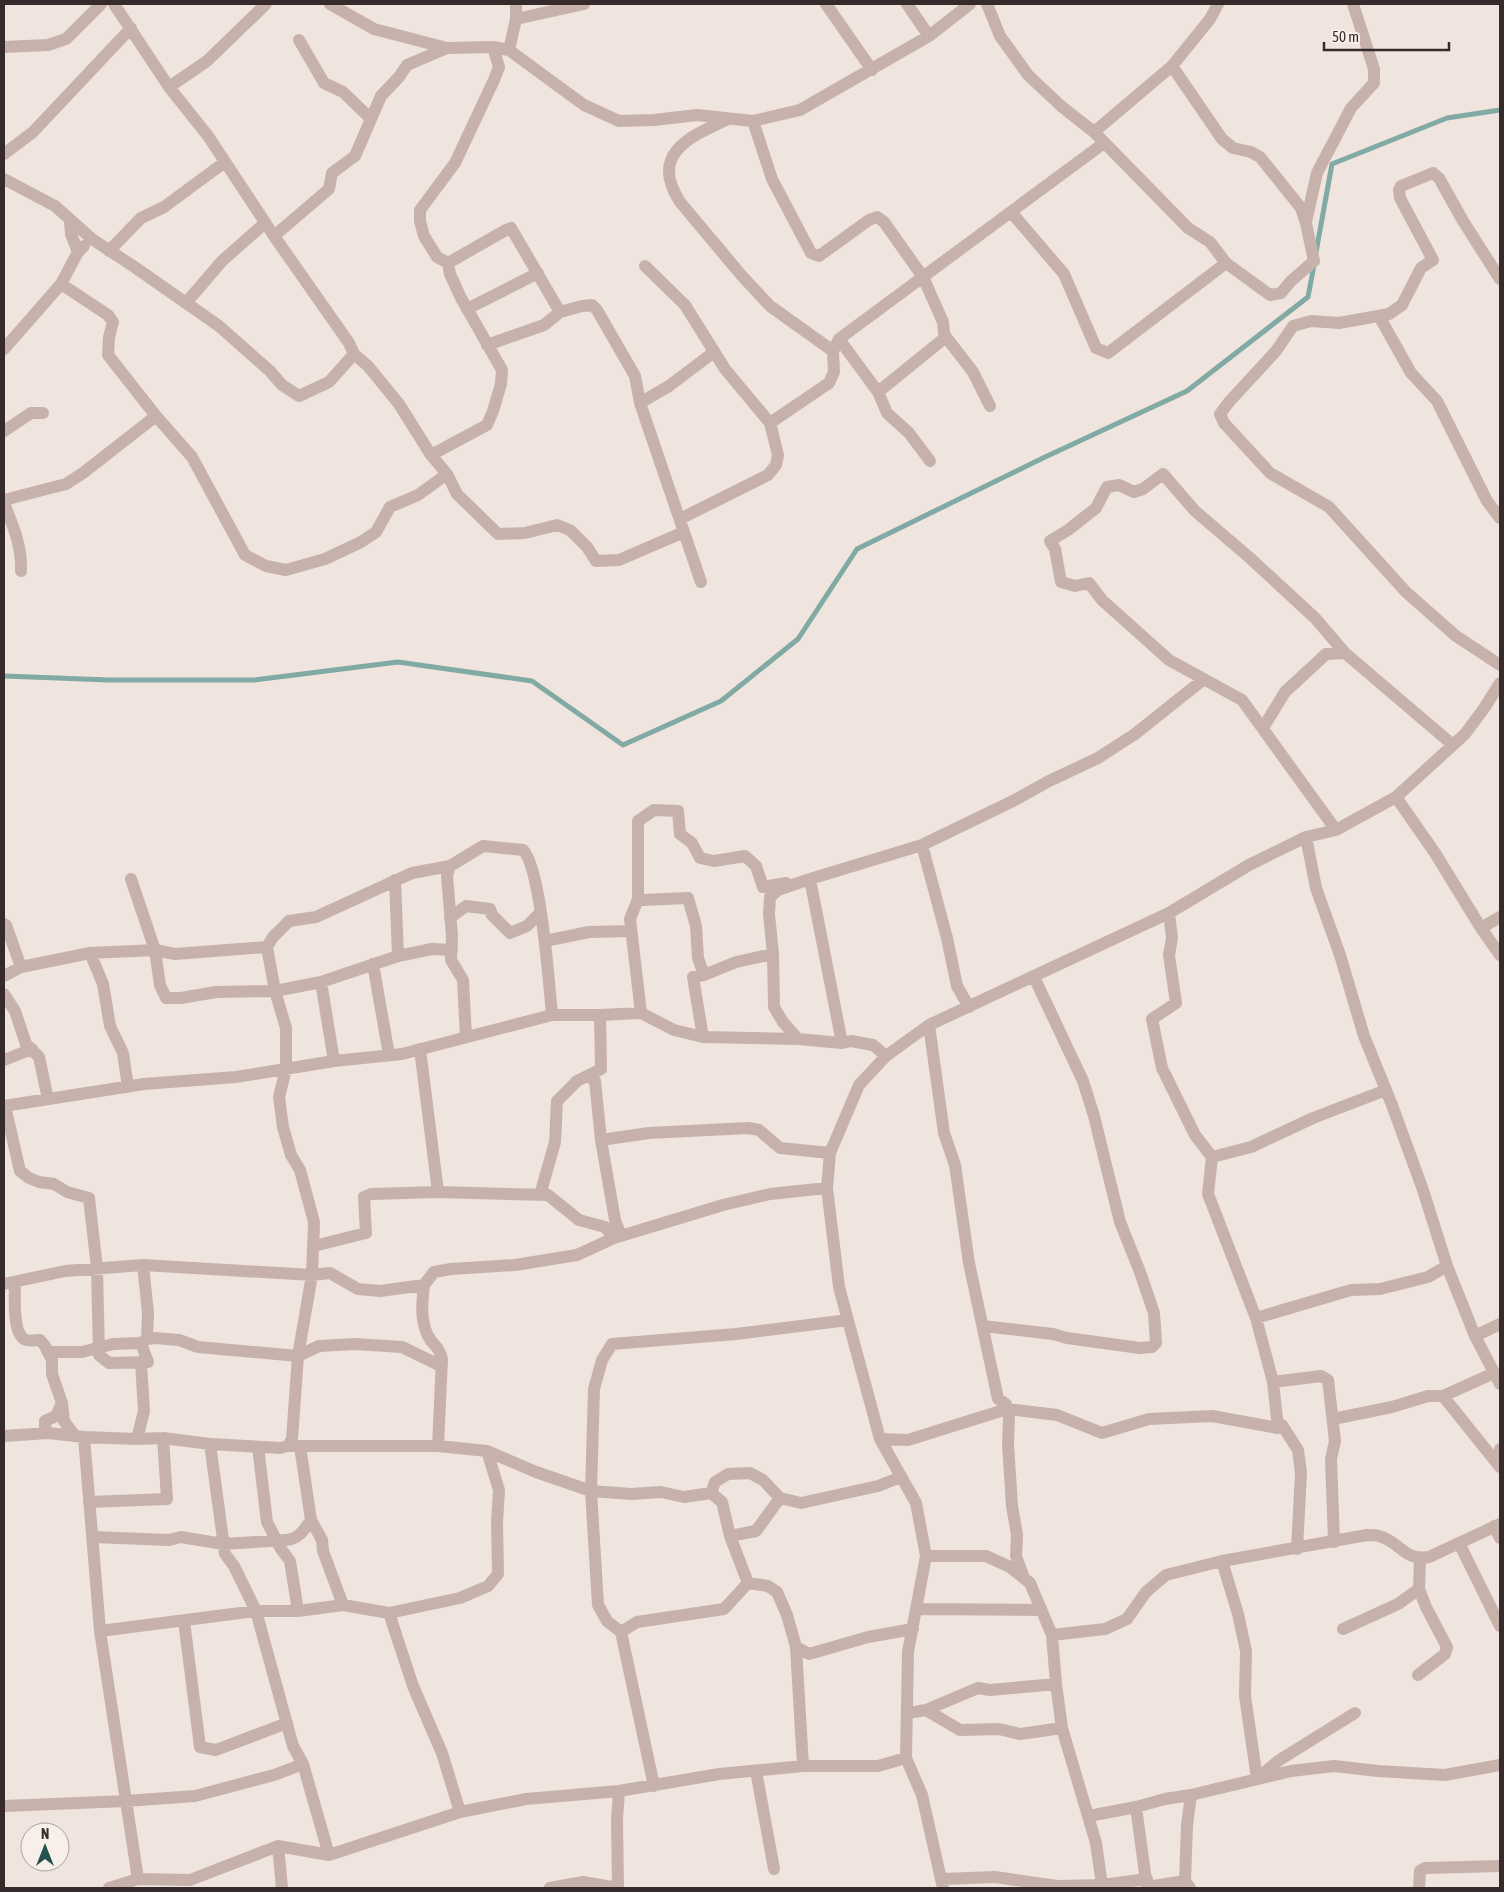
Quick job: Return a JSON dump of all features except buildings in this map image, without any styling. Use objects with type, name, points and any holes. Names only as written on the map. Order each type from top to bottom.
[{"type":"street","points":[[4,46],[48,45],[66,39],[101,4]]},
{"type":"street","points":[[114,4],[168,87],[208,136],[265,223],[349,343],[354,354],[368,366],[399,404],[431,455],[447,474],[457,494],[498,534],[525,533],[557,525],[570,530],[596,561],[619,560],[684,532]]},
{"type":"street","points":[[168,87],[207,60],[266,4]]},
{"type":"street","points":[[330,4],[374,29],[447,48],[493,47],[508,50],[584,105],[619,121],[654,120],[697,115],[753,121],[800,110],[929,36],[970,4]]},
{"type":"street","points":[[508,50],[516,19],[516,4]]},
{"type":"street","points":[[516,19],[584,4]]},
{"type":"street","points":[[826,4],[872,70]]},
{"type":"street","points":[[907,4],[929,36]]},
{"type":"street","points":[[987,4],[1000,36],[1028,75],[1061,106],[1094,132],[1188,228],[1210,242],[1226,263],[1270,295],[1280,293],[1314,261],[1301,208],[1260,157],[1251,152],[1233,148],[1222,139],[1172,66]]},
{"type":"street","points":[[1094,132],[1172,66],[1210,19],[1218,4]]},
{"type":"street","points":[[1306,223],[1317,173],[1351,108],[1374,83],[1374,69],[1353,4]]},
{"type":"street","points":[[4,154],[33,132],[131,28]]},
{"type":"street","points":[[299,40],[324,83],[343,92],[371,119]]},
{"type":"street","points":[[448,263],[437,257],[424,236],[420,221],[420,210],[455,163],[494,80],[499,67],[493,47]]},
{"type":"street","points":[[274,236],[329,188],[332,173],[355,156],[381,96],[399,77],[407,65],[447,48]]},
{"type":"street","points":[[728,119],[695,135],[674,154],[667,172],[672,189],[680,202],[736,269],[770,306],[832,351]]},
{"type":"street","points":[[753,121],[772,179],[811,253],[818,256],[869,220],[877,217],[884,222],[923,277],[943,322],[946,337],[973,372],[990,406]]},
{"type":"street","points":[[770,423],[829,383],[834,372],[832,351],[839,339],[1104,142]]},
{"type":"street","points":[[109,251],[141,218],[164,207],[225,162]]},
{"type":"street","points":[[1500,279],[1463,221],[1439,178],[1433,173],[1402,186],[1399,190],[1400,198],[1433,260],[1421,268],[1402,305],[1389,314],[1379,316],[1339,323],[1311,321],[1293,326],[1276,351],[1220,414],[1224,423],[1270,473],[1329,507],[1406,592],[1456,636],[1500,665]]},
{"type":"street","points":[[4,179],[55,206],[92,240],[219,326],[270,371],[282,385],[299,396],[329,382],[354,354]]},
{"type":"street","points":[[1011,212],[1064,274],[1096,348],[1108,353],[1226,263]]},
{"type":"street","points":[[70,221],[71,234],[78,252]]},
{"type":"street","points":[[186,303],[222,261],[265,223]]},
{"type":"street","points":[[448,263],[511,228],[560,312]]},
{"type":"street","points":[[4,349],[61,284],[78,252],[92,240]]},
{"type":"street","points":[[431,455],[487,425],[501,384],[502,370],[467,308],[450,274],[448,263]]},
{"type":"street","points":[[645,266],[685,305],[725,369],[770,423],[778,455],[776,465],[768,475],[680,519]]},
{"type":"street","points":[[467,308],[538,273]]},
{"type":"street","points":[[61,284],[108,315],[113,322],[109,337],[108,355],[156,416],[192,457],[245,555],[266,566],[286,570],[325,559],[362,542],[376,532],[390,507],[418,495],[447,474]]},
{"type":"street","points":[[487,345],[544,325],[560,312],[592,305],[597,310],[635,376],[640,403],[701,582]]},
{"type":"street","points":[[1379,316],[1411,373],[1437,401],[1488,501],[1500,518]]},
{"type":"street","points":[[878,392],[946,337]]},
{"type":"street","points":[[839,339],[878,392],[888,413],[910,433],[930,461]]},
{"type":"street","points":[[640,403],[669,386],[714,352]]},
{"type":"street","points":[[4,431],[31,413],[43,413]]},
{"type":"street","points":[[22,572],[22,556],[15,529],[4,501],[66,484],[83,474],[156,416]]},
{"type":"street","points":[[1336,830],[1242,700],[1169,660],[1102,600],[1089,583],[1075,586],[1061,582],[1055,549],[1050,541],[1068,530],[1096,508],[1107,487],[1119,485],[1134,492],[1143,489],[1163,474],[1195,511],[1250,558],[1315,618],[1345,654],[1453,745]]},
{"type":"street","points":[[1263,728],[1285,692],[1326,654],[1345,654]]},
{"type":"street","points":[[798,1039],[783,1022],[774,1007],[773,954],[769,914],[770,897],[778,890],[922,845],[1013,801],[1049,781],[1098,758],[1135,734],[1204,679]]},
{"type":"street","points":[[1191,1795],[1187,1825],[1188,1885],[1057,1886],[995,1877],[942,1884],[922,1795],[906,1758],[908,1652],[926,1556],[916,1503],[880,1439],[839,1287],[827,1188],[830,1153],[859,1085],[886,1056],[929,1025],[1034,978],[1169,913],[1249,865],[1306,837],[1336,830],[1396,798],[1465,734],[1500,683]]},
{"type":"street","points":[[1396,798],[1435,853],[1481,928],[1500,955]]},
{"type":"street","points":[[641,1013],[630,919],[638,899],[638,821],[654,810],[678,811],[680,834],[692,843],[700,858],[714,861],[745,856],[756,866],[763,887],[810,880]]},
{"type":"street","points":[[1306,837],[1316,888],[1340,955],[1364,1036],[1423,1190],[1446,1266],[1475,1336],[1497,1378],[1443,1396],[1428,1396],[1392,1407],[1333,1419]]},
{"type":"street","points":[[922,845],[947,938],[957,986],[969,1007]]},
{"type":"street","points":[[343,1605],[333,1582],[323,1551],[322,1540],[311,1520],[292,1439],[298,1356],[312,1275],[314,1222],[300,1170],[291,1155],[283,1127],[279,1097],[286,1069],[286,1028],[267,948],[273,937],[290,921],[316,917],[412,873],[450,866],[483,846],[523,850],[527,854],[535,876],[552,1015]]},
{"type":"street","points":[[450,866],[448,876],[451,960],[463,980],[466,1037]]},
{"type":"street","points":[[131,879],[155,950],[160,986],[166,998],[182,998],[216,992],[276,991],[321,982],[398,956],[432,949],[452,950]]},
{"type":"street","points":[[395,880],[398,956]]},
{"type":"street","points":[[810,880],[842,1043]]},
{"type":"street","points":[[638,899],[688,898],[696,926],[698,958],[704,975]]},
{"type":"street","points":[[450,918],[466,906],[490,910],[492,915],[510,933],[528,926],[540,913]]},
{"type":"street","points":[[1169,913],[1172,938],[1169,956],[1176,1002],[1152,1019],[1162,1068],[1195,1135],[1212,1157],[1208,1194],[1256,1318],[1273,1382],[1278,1428]]},
{"type":"street","points":[[1481,928],[1500,917]]},
{"type":"street","points":[[4,924],[22,967]]},
{"type":"street","points":[[544,941],[589,932],[631,931]]},
{"type":"street","points":[[4,976],[22,967],[90,953],[155,950],[175,954],[267,948]]},
{"type":"street","points":[[90,953],[103,984],[110,1026],[124,1053],[128,1087]]},
{"type":"street","points":[[702,1038],[693,977],[704,975],[736,962],[773,954]]},
{"type":"street","points":[[373,964],[389,1055]]},
{"type":"street","points":[[983,1326],[1053,1334],[1067,1338],[1140,1348],[1152,1347],[1156,1343],[1154,1313],[1120,1222],[1094,1116],[1083,1081],[1034,978]]},
{"type":"street","points":[[321,982],[334,1061]]},
{"type":"street","points":[[4,994],[15,1011],[26,1044],[39,1057],[48,1099]]},
{"type":"street","points":[[143,1265],[148,1313],[144,1341],[148,1362],[109,1363],[99,1355],[97,1268],[88,1198],[67,1192],[54,1184],[39,1182],[29,1178],[20,1171],[4,1106],[144,1084],[236,1077],[334,1061],[389,1055],[420,1049],[552,1015],[600,1016],[641,1013],[674,1030],[702,1038],[798,1039],[842,1043],[851,1040],[874,1046],[886,1056]]},
{"type":"street","points":[[540,1195],[555,1142],[557,1101],[578,1081],[601,1069],[600,1016]]},
{"type":"street","points":[[929,1025],[944,1133],[955,1165],[969,1263],[998,1399],[1006,1404],[1009,1418],[1008,1444],[1012,1506],[1017,1535],[1016,1556],[1024,1578]]},
{"type":"street","points":[[4,1060],[32,1049]]},
{"type":"street","points":[[420,1049],[438,1192]]},
{"type":"street","points":[[588,1076],[595,1081],[601,1140],[617,1237]]},
{"type":"street","points":[[1212,1157],[1251,1147],[1313,1118],[1386,1090]]},
{"type":"street","points":[[601,1140],[649,1133],[748,1128],[759,1130],[780,1148],[830,1153]]},
{"type":"street","points":[[438,1446],[442,1359],[440,1349],[429,1338],[423,1324],[421,1311],[424,1285],[434,1272],[450,1269],[514,1265],[577,1255],[617,1237],[723,1205],[760,1196],[827,1188]]},
{"type":"street","points":[[314,1246],[366,1233],[364,1197],[371,1194],[438,1192],[548,1195],[579,1220],[605,1227],[617,1237]]},
{"type":"street","points":[[138,1879],[100,1631],[93,1537],[80,1436],[64,1421],[62,1402],[52,1374],[52,1360],[48,1352],[40,1340],[26,1340],[23,1338],[17,1325],[9,1283],[65,1271],[143,1265],[312,1275],[330,1273],[358,1289],[380,1291],[424,1285]]},
{"type":"street","points":[[1256,1318],[1351,1290],[1380,1289],[1428,1277],[1446,1266]]},
{"type":"street","points":[[654,1786],[621,1632],[607,1621],[598,1605],[591,1491],[594,1389],[602,1360],[612,1344],[736,1334],[848,1320]]},
{"type":"street","points":[[1475,1336],[1500,1324]]},
{"type":"street","points":[[48,1352],[82,1352],[119,1343],[155,1338],[179,1340],[198,1348],[298,1356],[319,1346],[355,1344],[402,1348],[441,1366]]},
{"type":"street","points":[[137,1439],[144,1411],[141,1363]]},
{"type":"street","points":[[1273,1382],[1321,1376],[1328,1380],[1335,1441],[1331,1459],[1334,1542]]},
{"type":"street","points":[[1443,1396],[1500,1467]]},
{"type":"street","points":[[48,1432],[45,1427],[45,1421],[56,1416],[62,1402]]},
{"type":"street","points":[[880,1439],[908,1440],[1007,1409],[1057,1415],[1102,1433],[1149,1419],[1212,1416],[1278,1428],[1282,1425],[1298,1450],[1301,1473],[1297,1549]]},
{"type":"street","points":[[4,1436],[48,1432],[137,1439],[163,1438],[210,1444],[280,1448],[294,1446],[438,1446],[487,1451],[536,1472],[591,1491],[631,1494],[661,1492],[684,1498],[711,1493],[722,1502],[730,1536],[748,1583]]},
{"type":"street","points":[[89,1502],[167,1499],[163,1438]]},
{"type":"street","points":[[210,1444],[225,1554],[234,1566],[256,1611],[293,1746],[303,1764],[329,1855]]},
{"type":"street","points":[[258,1446],[267,1522],[290,1561],[298,1611]]},
{"type":"street","points":[[100,1631],[256,1611],[298,1611],[343,1605],[389,1612],[460,1598],[488,1586],[498,1574],[497,1523],[499,1490],[487,1451]]},
{"type":"street","points":[[711,1493],[715,1482],[728,1474],[750,1473],[763,1480],[780,1498],[801,1503],[878,1486],[901,1477]]},
{"type":"street","points":[[730,1536],[756,1531],[780,1498]]},
{"type":"street","points":[[93,1537],[169,1540],[181,1537],[223,1544],[293,1539],[300,1535],[311,1520]]},
{"type":"street","points":[[1052,1635],[1106,1629],[1127,1619],[1146,1592],[1166,1575],[1222,1560],[1367,1536],[1379,1536],[1397,1545],[1409,1556],[1420,1559],[1429,1557],[1497,1525],[1500,1538]]},
{"type":"street","points":[[1459,1543],[1500,1626]]},
{"type":"street","points":[[926,1556],[986,1556],[1010,1567],[1030,1583],[1052,1635],[1062,1728],[1089,1816],[1096,1844],[1102,1885]]},
{"type":"street","points":[[1418,1675],[1445,1654],[1447,1647],[1426,1607],[1419,1589],[1420,1559]]},
{"type":"street","points":[[1222,1560],[1238,1614],[1246,1650],[1244,1696],[1257,1779]]},
{"type":"street","points":[[621,1632],[637,1622],[724,1609],[748,1583]]},
{"type":"street","points":[[748,1583],[768,1586],[777,1592],[788,1615],[796,1648],[803,1766]]},
{"type":"street","points":[[1343,1629],[1398,1604],[1419,1589]]},
{"type":"street","points":[[917,1609],[1040,1610]]},
{"type":"street","points":[[389,1612],[413,1686],[442,1753],[460,1812]]},
{"type":"street","points":[[184,1621],[200,1747],[216,1750],[287,1724]]},
{"type":"street","points":[[796,1648],[809,1654],[868,1637],[913,1629]]},
{"type":"street","points":[[908,1713],[926,1710],[978,1688],[990,1690],[1056,1684]]},
{"type":"street","points":[[926,1710],[960,1730],[999,1729],[1020,1734],[1062,1728]]},
{"type":"street","points":[[1257,1779],[1278,1762],[1355,1713]]},
{"type":"street","points":[[109,1888],[138,1879],[190,1884],[278,1846],[329,1855],[460,1812],[526,1799],[619,1791],[719,1774],[803,1766],[878,1766],[906,1758]]},
{"type":"street","points":[[4,1806],[195,1796],[274,1776],[303,1764]]},
{"type":"street","points":[[1089,1816],[1136,1807],[1164,1799],[1191,1795],[1291,1771],[1334,1766],[1445,1775],[1500,1765]]},
{"type":"street","points":[[756,1771],[774,1869]]},
{"type":"street","points":[[550,1888],[583,1882],[618,1888],[616,1820],[619,1791]]},
{"type":"street","points":[[1136,1807],[1147,1885]]},
{"type":"street","points":[[278,1846],[282,1888]]},
{"type":"street","points":[[1419,1888],[1420,1871],[1425,1868],[1500,1866]]},
{"type":"waterway","points":[[1316,252],[1332,164],[1447,118],[1500,110]]},
{"type":"waterway","points":[[4,676],[109,680],[254,680],[398,662],[532,681],[623,745],[721,701],[798,639],[857,549],[1043,458],[1187,391],[1308,297],[1314,265]]}]
